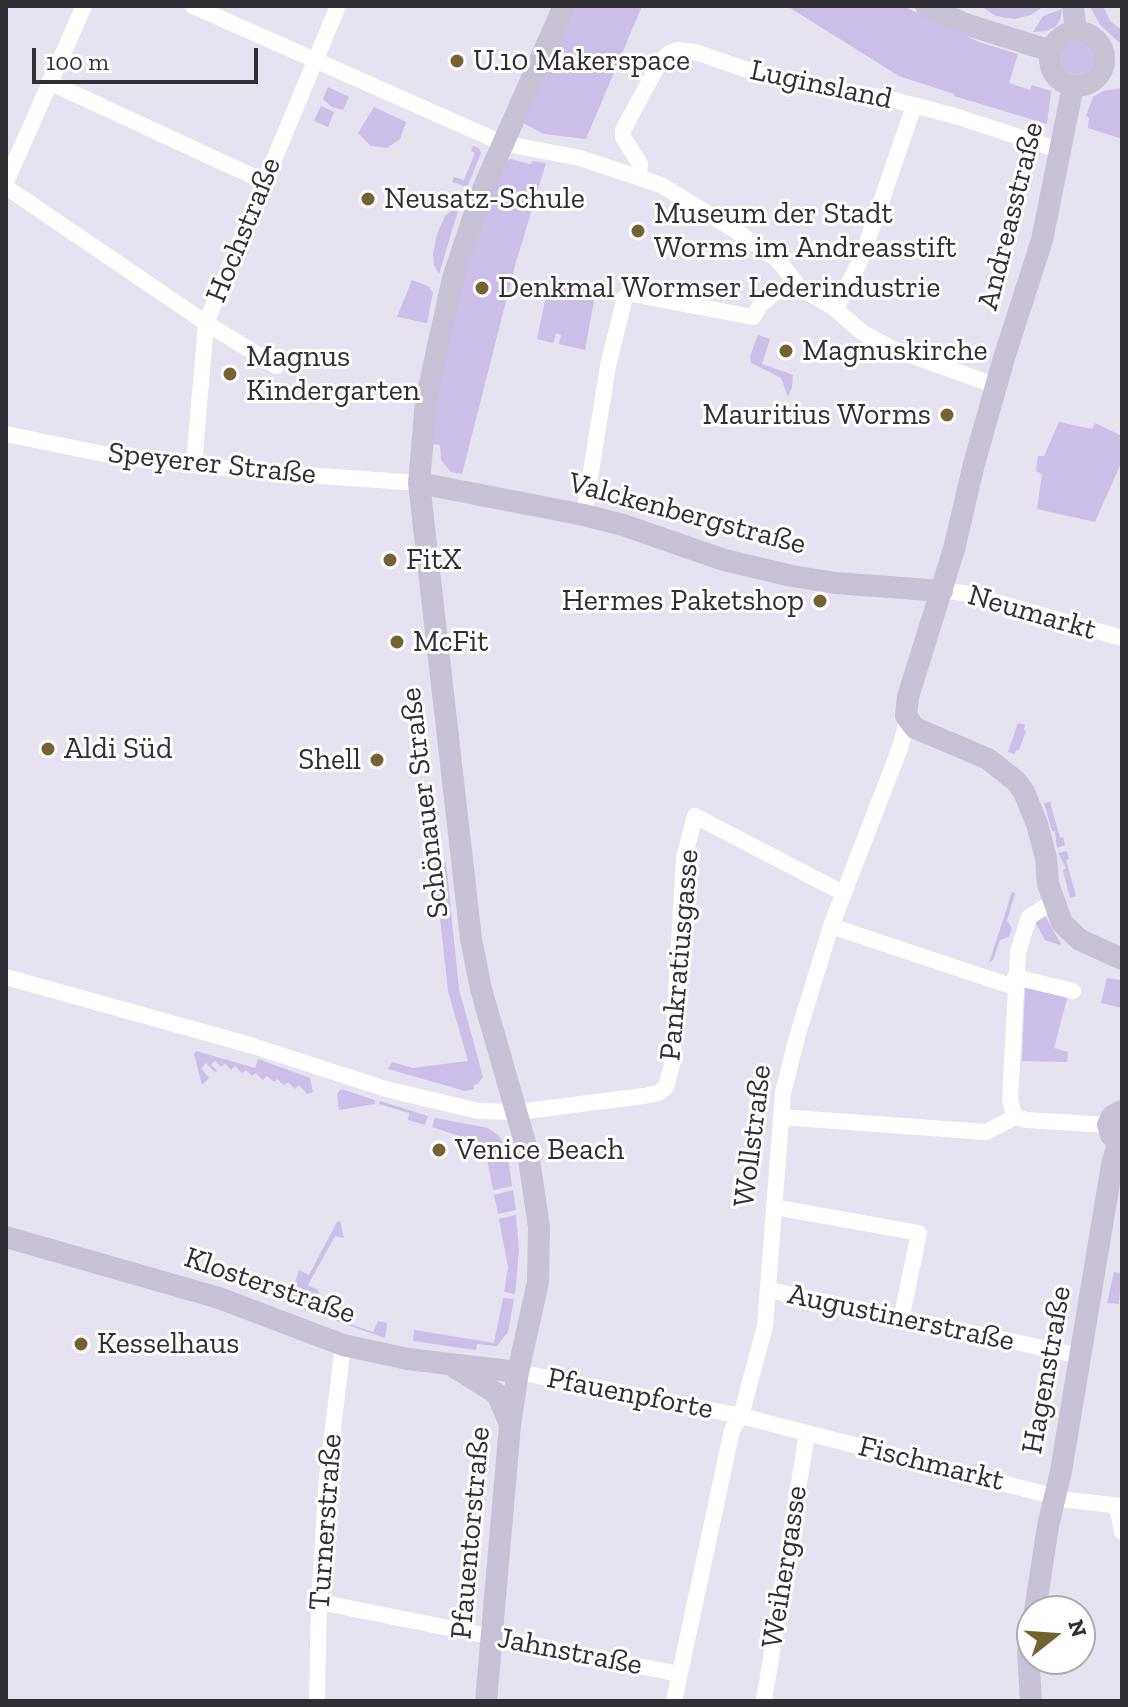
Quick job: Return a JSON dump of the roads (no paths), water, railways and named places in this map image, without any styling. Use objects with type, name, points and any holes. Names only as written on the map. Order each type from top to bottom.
[{"type":"street","points":[[84,6],[6,184],[206,323],[276,366]]},
{"type":"street","points":[[193,6],[502,143],[580,158],[639,175],[678,194],[758,246],[785,267],[799,287],[834,308],[855,328],[875,341],[997,386]]},
{"type":"street","name":"Hochstraße","points":[[194,464],[206,323],[338,6]]},
{"type":"street","name":"Schönauer Straße","points":[[518,1372],[535,1302],[539,1267],[536,1203],[518,1112],[481,989],[471,939],[419,483],[426,401],[442,322],[472,218],[564,6]]},
{"type":"street","points":[[926,6],[965,24],[1051,51]]},
{"type":"street","points":[[1073,6],[1076,32]]},
{"type":"street","points":[[1076,32],[1087,33],[1096,39],[1113,66],[1085,85],[1073,86],[1062,82],[1050,63],[1051,51],[1060,37],[1076,32]]},
{"type":"street","name":"Luginsland","points":[[639,175],[640,164],[623,137],[623,130],[657,67],[668,54],[677,50],[695,52],[783,82],[837,89],[914,106],[1062,151]]},
{"type":"street","points":[[49,82],[263,181]]},
{"type":"street","name":"Andreasstraße","points":[[942,591],[997,386],[1042,240],[1073,86]]},
{"type":"street","points":[[834,308],[862,257],[914,106]]},
{"type":"street","points":[[584,515],[623,299],[632,294],[753,317],[761,304],[777,291],[799,287]]},
{"type":"street","name":"Speyerer Straße","points":[[6,434],[118,457],[419,483]]},
{"type":"street","name":"Valckenbergstraße","points":[[419,483],[584,515],[623,525],[724,560],[781,574],[836,583],[942,591]]},
{"type":"street","name":"Neumarkt","points":[[942,591],[964,593],[1122,638]]},
{"type":"street","name":"Wollstraße","points":[[674,1701],[732,1430],[741,1416],[765,1326],[783,1093],[831,926],[900,748],[907,721],[905,711],[908,697],[942,591]]},
{"type":"street","points":[[907,721],[915,728],[988,759],[1016,781],[1037,824],[1052,897],[1070,933],[1122,959]]},
{"type":"street","name":"Pankratiusgasse","points":[[518,1112],[644,1096],[658,1093],[666,1087],[671,1070],[684,858],[695,816],[843,893]]},
{"type":"street","points":[[1015,1117],[1010,1100],[1015,982],[1024,926],[1052,897]]},
{"type":"street","points":[[831,926],[1015,982],[1073,991]]},
{"type":"street","points":[[6,977],[250,1045],[386,1089],[478,1111],[518,1112]]},
{"type":"street","points":[[781,1117],[986,1132],[1015,1117],[1118,1129]]},
{"type":"street","name":"Hagenstraße","points":[[1038,1595],[1118,1129]]},
{"type":"street","points":[[774,1207],[919,1233],[901,1320]]},
{"type":"street","name":"Klosterstraße","points":[[6,1237],[219,1298],[343,1345],[408,1359],[518,1372]]},
{"type":"street","name":"Augustinerstraße","points":[[769,1290],[1081,1356]]},
{"type":"street","name":"Turnerstraße","points":[[317,1701],[319,1602],[327,1478],[343,1345]]},
{"type":"street","points":[[447,1363],[497,1394],[510,1425]]},
{"type":"street","name":"Pfauenpforte","points":[[518,1372],[741,1416]]},
{"type":"street","name":"Pfauentorstraße","points":[[486,1701],[485,1635],[518,1372]]},
{"type":"street","name":"Fischmarkt","points":[[741,1416],[1055,1496],[1119,1506]]},
{"type":"street","name":"Weihergasse","points":[[764,1701],[807,1433]]},
{"type":"street","points":[[1119,1506],[1122,1532]]},
{"type":"street","name":"Jahnstraße","points":[[319,1602],[679,1674]]},
{"type":"street","points":[[1029,1675],[1031,1701]]},
{"type":"place","name":"U.10 Makerspace","points":[[457,61]]},
{"type":"place","name":"Neusatz-Schule","points":[[368,199]]},
{"type":"place","name":"Museum der Stadt Worms im Andreasstift","points":[[638,231]]},
{"type":"place","name":"Denkmal Wormser Lederindustrie","points":[[482,288]]},
{"type":"place","name":"Magnuskirche","points":[[786,351]]},
{"type":"place","name":"Magnus Kindergarten","points":[[230,374]]},
{"type":"place","name":"Mauritius Worms","points":[[947,415]]},
{"type":"place","name":"FitX","points":[[390,560]]},
{"type":"place","name":"Hermes Paketshop","points":[[820,601]]},
{"type":"place","name":"McFit","points":[[397,642]]},
{"type":"place","name":"Aldi Süd","points":[[48,749]]},
{"type":"place","name":"Shell","points":[[377,760]]},
{"type":"place","name":"Venice Beach","points":[[439,1150]]},
{"type":"place","name":"Kesselhaus","points":[[81,1344]]}]
